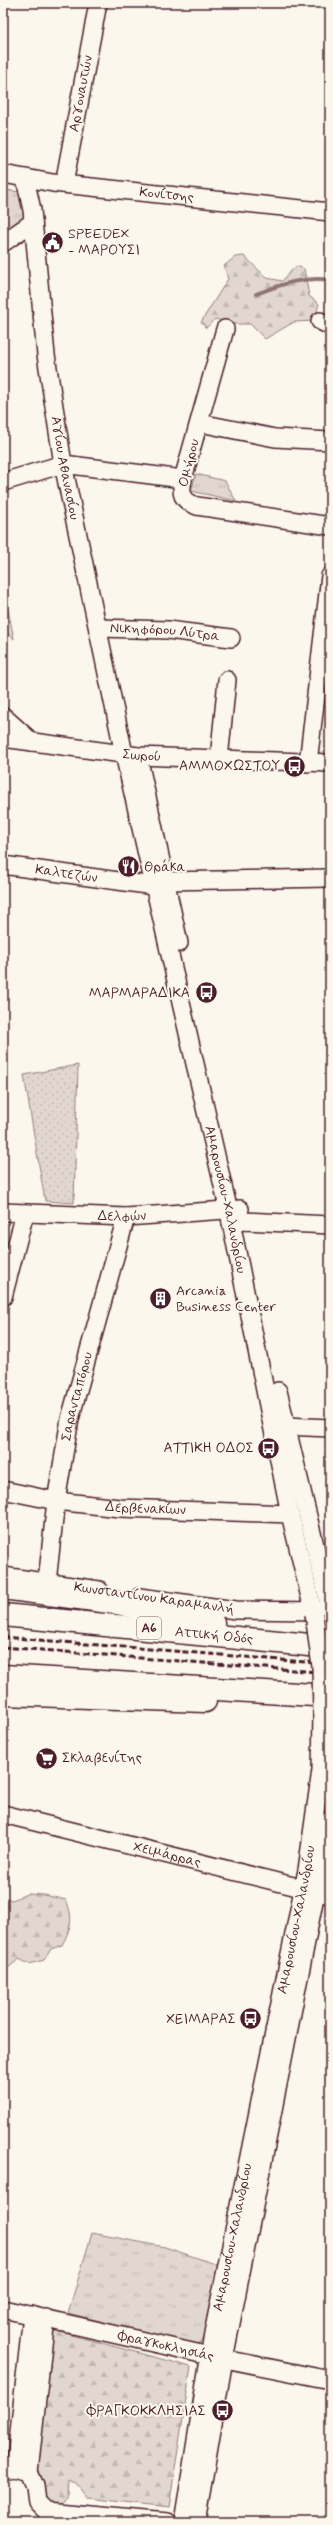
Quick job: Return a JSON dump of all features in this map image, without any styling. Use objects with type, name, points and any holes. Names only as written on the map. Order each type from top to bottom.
[{"type":"highway","points":[[3,1588],[162,1611],[295,1644]]},
{"type":"highway","name":"Αττική Οδός","points":[[3,1615],[330,1647]]},
{"type":"highway","points":[[3,1676],[247,1689],[327,1703]]},
{"type":"highway","points":[[3,1694],[152,1701],[327,1703]]},
{"type":"street","name":"Αργοναυτών","points":[[58,184],[98,3]]},
{"type":"street","name":"Κονίτσης","points":[[3,174],[58,184],[330,212]]},
{"type":"street","name":"Αγίου Αθανασίου","points":[[25,178],[32,216],[46,355],[63,464],[126,754]]},
{"type":"street","points":[[3,243],[32,216],[58,184]]},
{"type":"street","name":"Ομήρου","points":[[225,329],[200,423],[183,479],[180,491],[183,497],[189,503],[197,506],[330,526]]},
{"type":"street","points":[[200,423],[275,438],[330,441]]},
{"type":"street","points":[[3,482],[63,464],[183,479]]},
{"type":"street","points":[[308,763],[330,576]]},
{"type":"street","name":"Νικηφόρου Λύτρα","points":[[99,628],[168,630],[231,638]]},
{"type":"street","points":[[219,759],[227,680]]},
{"type":"street","points":[[3,716],[32,742]]},
{"type":"street","name":"Σωρού","points":[[3,738],[126,754],[330,763]]},
{"type":"street","name":"Αμαρουσίου-Χαλανδρίου","points":[[126,754],[160,883],[285,1426],[322,1611],[321,1667],[327,1703],[326,1743],[317,1808],[317,1892]]},
{"type":"street","name":"Καλτεζών","points":[[3,865],[160,883],[330,878]]},
{"type":"street","name":"Δελφών","points":[[3,1212],[126,1217],[236,1216],[330,1224]]},
{"type":"street","points":[[3,1297],[26,1213]]},
{"type":"street","name":"Αμαρουσίου-Χαλανδρίου","points":[[236,1216],[290,1514],[322,1611]]},
{"type":"street","name":"Σαρανταπόρου","points":[[47,1582],[56,1501],[70,1419],[126,1217]]},
{"type":"street","points":[[285,1426],[330,1428]]},
{"type":"street","name":"Δερβενακίων","points":[[3,1490],[56,1501],[120,1508],[290,1514]]},
{"type":"street","name":"Κωνσταντίνου Καραμανλή","points":[[3,1576],[194,1606],[236,1610],[322,1611]]},
{"type":"street","name":"Χειμάρρας","points":[[3,1814],[317,1892]]},
{"type":"street","name":"Αμαρουσίου-Χαλανδρίου","points":[[183,2522],[317,1892],[330,1820]]},
{"type":"street","name":"Φραγκοκλησιάς","points":[[3,2309],[39,2316],[217,2358],[330,2380]]},
{"type":"street","points":[[39,2316],[16,2470],[35,2486],[37,2502],[42,2509],[91,2518],[160,2522]]},
{"type":"street","name":"Αμαρουσίου-Χαλανδρίου","points":[[196,2522],[217,2358]]},
{"type":"green space","points":[[3,190],[22,192],[25,218],[3,232]]},
{"type":"green space","points":[[244,256],[267,278],[282,281],[296,266],[304,269],[309,296],[319,304],[314,321],[294,322],[265,339],[250,324],[234,324],[215,319],[206,328],[201,322],[228,279],[224,266],[235,257]]},
{"type":"green space","points":[[196,474],[225,481],[236,501],[191,491]]},
{"type":"green space","points":[[3,585],[14,639],[3,629]]},
{"type":"green space","points":[[78,1065],[74,1203],[45,1201],[24,1075]]},
{"type":"green space","points":[[27,1894],[44,1895],[66,1900],[71,1918],[68,1933],[62,1945],[51,1949],[44,1960],[29,1964],[19,1959],[3,1972],[3,1897],[12,1900]]},
{"type":"green space","points":[[92,2233],[165,2247],[218,2265],[204,2336],[200,2343],[195,2345],[68,2313]]},
{"type":"green space","points":[[49,2329],[191,2367],[169,2507],[87,2498],[76,2484],[68,2482],[67,2494],[61,2503],[45,2502],[35,2477]]},
{"type":"waterway","points":[[256,294],[301,280],[330,280]]},
{"type":"railway","points":[[3,1637],[330,1664]]},
{"type":"railway","points":[[3,1647],[330,1673]]},
{"type":"place","name":"SPEEDEX - ΜΑΡΟΥΣΙ","points":[[53,242]]},
{"type":"place","name":"ΑΜΜΟΧΩΣΤΟΥ","points":[[295,766]]},
{"type":"place","name":"Θράκα","points":[[128,867]]},
{"type":"place","name":"ΜΑΡΜΑΡΑΔΙΚΑ","points":[[206,993]]},
{"type":"place","name":"Arcania Business Center","points":[[160,1299]]},
{"type":"place","name":"ΑΤΤΙΚΗ ΟΔΟΣ","points":[[269,1448]]},
{"type":"place","name":"Σκλαβενίτης","points":[[47,1758]]},
{"type":"place","name":"ΧΕΙΜΑΡΑΣ","points":[[251,2019]]},
{"type":"place","name":"ΦΡΑΓΚΟΚΚΛΗΣΙΑΣ","points":[[222,2411]]}]
